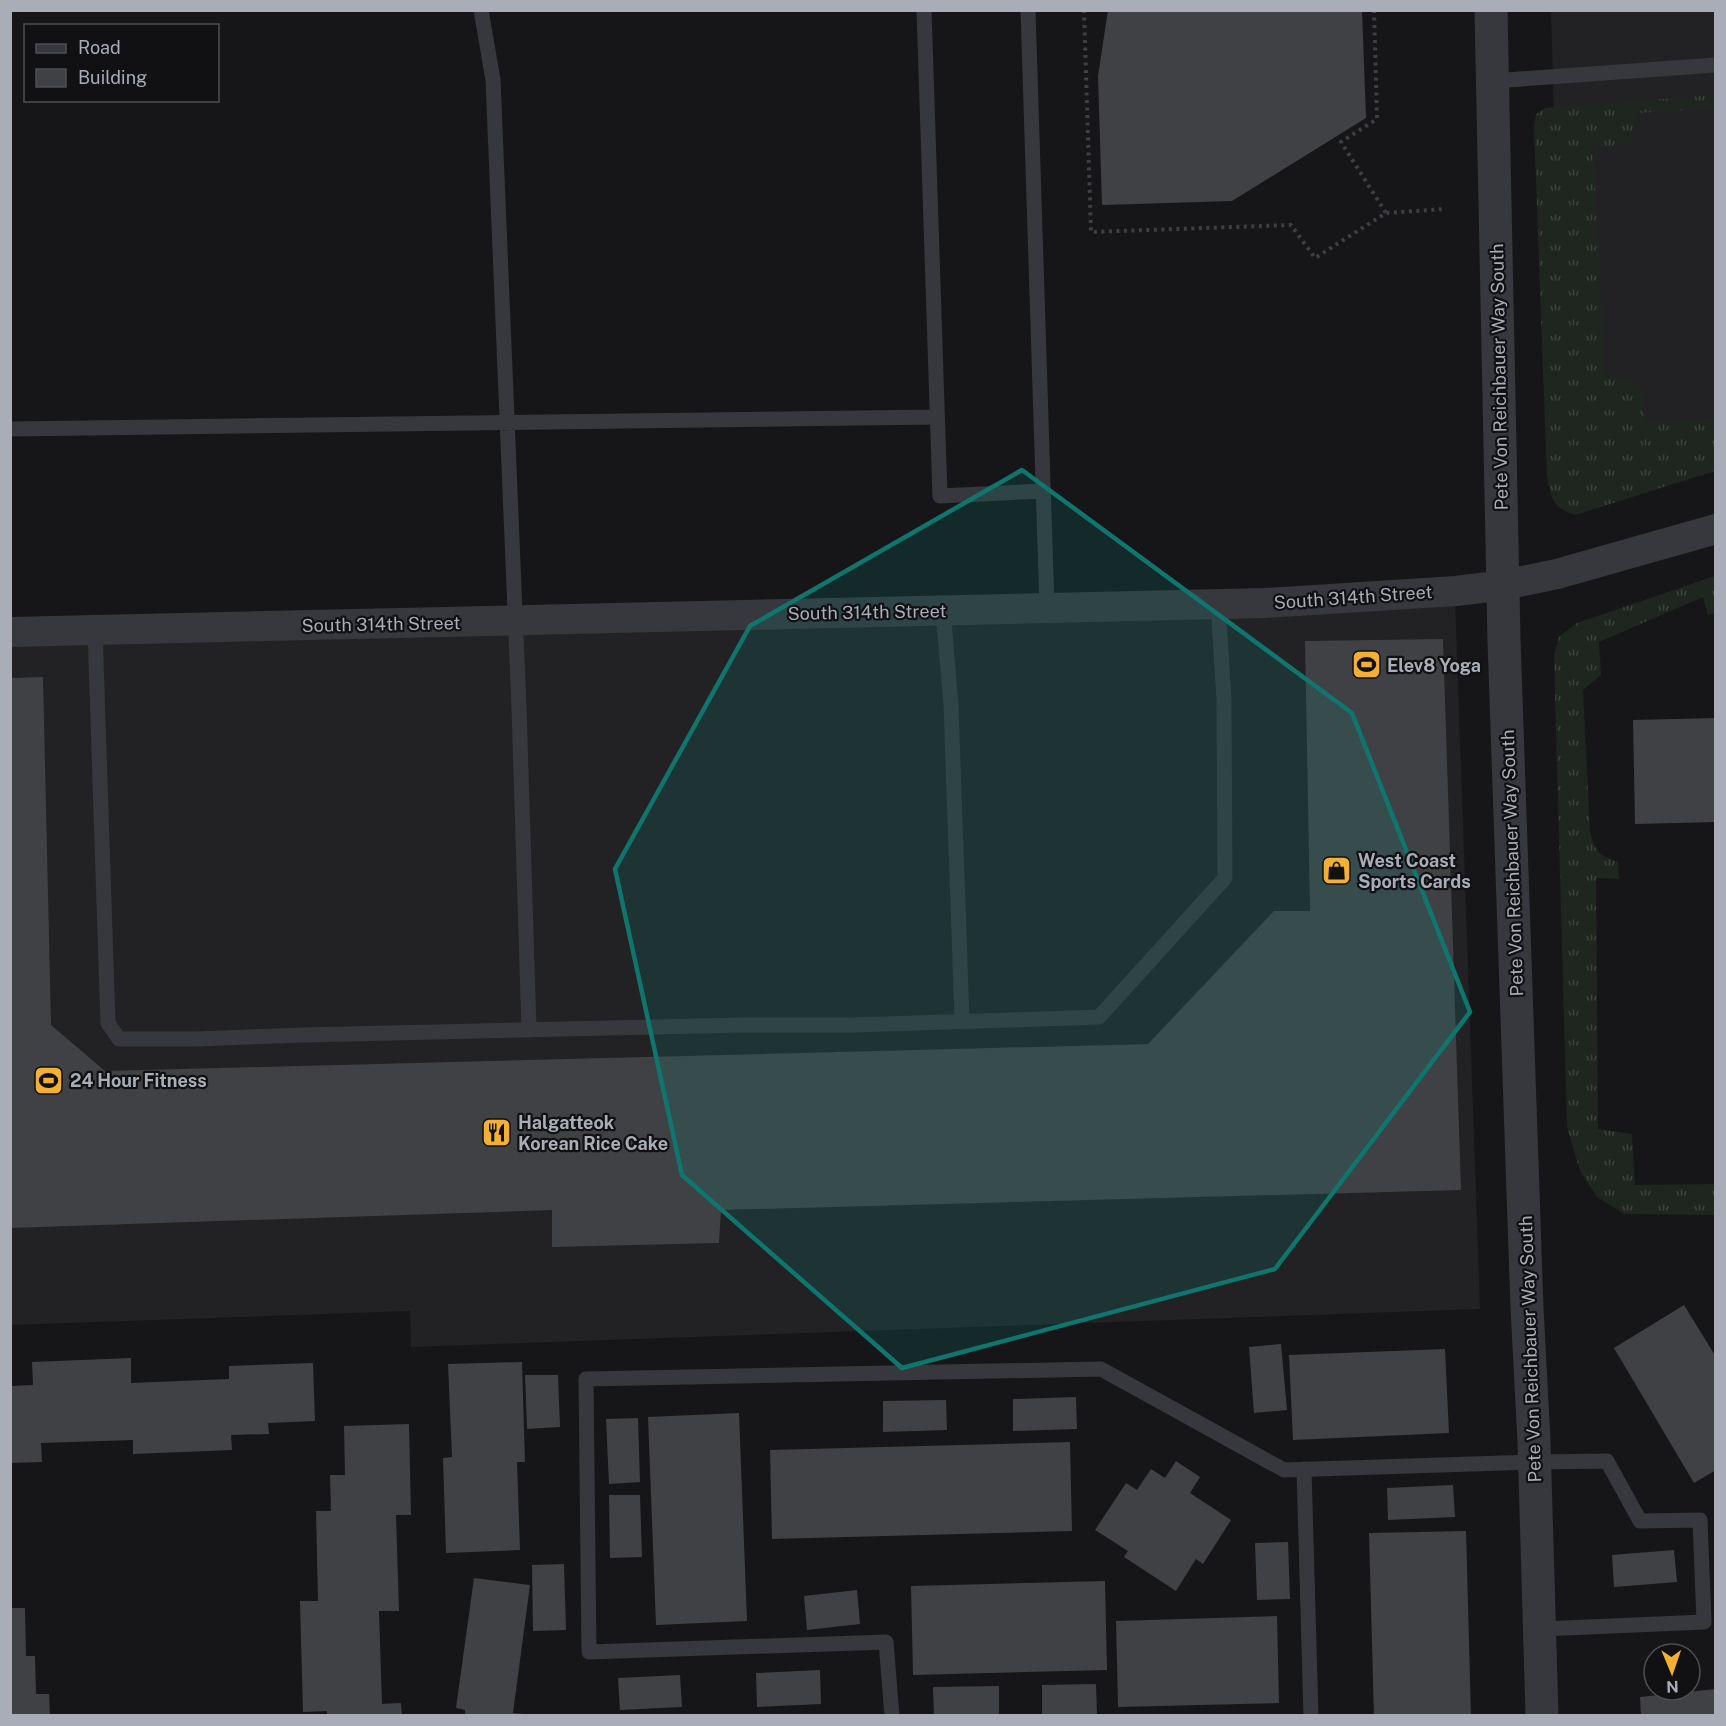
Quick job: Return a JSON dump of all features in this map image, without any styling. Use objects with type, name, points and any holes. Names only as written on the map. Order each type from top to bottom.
[{"type":"street","name":"Pete Von Reichbauer Way South","points":[[1491,10],[1505,651],[1527,1308],[1535,1462],[1542,1716]]},
{"type":"street","name":"South 314th Street","points":[[10,632],[1264,603],[1456,591],[1504,585],[1557,574],[1716,529]]},
{"type":"lane","points":[[482,10],[493,80],[519,708],[529,1030]]},
{"type":"lane","points":[[924,10],[940,496],[1043,491]]},
{"type":"lane","points":[[1029,10],[1047,608]]},
{"type":"lane","points":[[1493,81],[1716,65]]},
{"type":"lane","points":[[10,429],[937,417]]},
{"type":"lane","points":[[94,630],[108,1023],[119,1039],[732,1025],[853,1025],[1099,1017],[1225,878],[1224,700],[1218,604]]},
{"type":"lane","points":[[943,611],[951,705],[962,1020]]},
{"type":"lane","points":[[892,1716],[886,1642],[589,1652],[586,1379],[1101,1369],[1284,1470],[1607,1461],[1640,1521],[1700,1520],[1704,1622],[1540,1629]]},
{"type":"lane","points":[[1304,1469],[1311,1716]]},
{"type":"path","points":[[1084,10],[1091,232],[1291,225],[1315,258],[1386,213],[1444,209]]},
{"type":"path","points":[[1374,10],[1377,119],[1341,142],[1386,213]]},
{"type":"highlighted area","points":[[1022,470],[1352,713],[1470,1012],[1275,1269],[902,1368],[682,1175],[615,869],[750,626]]},
{"type":"shaded area","points":[[1551,11],[1715,11],[1715,437],[1563,442]]},
{"type":"shaded area","points":[[1455,598],[1480,1309],[411,1347],[410,1311],[11,1325],[10,632]]},
{"type":"green space","points":[[1715,95],[1715,109],[1634,113],[1632,138],[1627,145],[1593,147],[1605,378],[1631,378],[1642,392],[1645,422],[1715,418],[1715,471],[1575,515],[1562,509],[1554,501],[1547,477],[1534,127],[1536,114],[1545,108]]},
{"type":"green space","points":[[1715,576],[1715,613],[1708,615],[1703,597],[1599,642],[1601,675],[1583,690],[1590,832],[1599,852],[1618,862],[1619,879],[1596,878],[1598,1129],[1632,1134],[1635,1185],[1715,1184],[1715,1215],[1624,1214],[1597,1197],[1580,1171],[1567,1127],[1554,655],[1559,637],[1577,623]]},
{"type":"building","points":[[1108,10],[1362,10],[1366,118],[1232,201],[1102,205],[1098,76]]},
{"type":"building","points":[[1443,639],[1461,1190],[721,1210],[719,1243],[552,1247],[552,1210],[10,1228],[10,678],[43,677],[51,1025],[105,1071],[1148,1044],[1274,911],[1310,911],[1305,641]]},
{"type":"building","points":[[1716,718],[1716,822],[1635,824],[1633,720]]},
{"type":"building","points":[[1684,1305],[1716,1357],[1716,1470],[1694,1483],[1614,1348]]},
{"type":"building","points":[[1281,1344],[1287,1410],[1254,1413],[1249,1347]]},
{"type":"building","points":[[1445,1349],[1449,1433],[1293,1440],[1289,1355]]},
{"type":"building","points":[[131,1358],[131,1383],[229,1379],[229,1366],[313,1363],[315,1421],[268,1423],[269,1434],[231,1435],[232,1450],[133,1454],[133,1440],[41,1443],[42,1462],[10,1463],[10,1386],[33,1385],[32,1362]]},
{"type":"building","points":[[522,1362],[525,1462],[517,1462],[520,1550],[446,1553],[443,1458],[452,1457],[448,1364]]},
{"type":"building","points":[[525,1375],[558,1375],[560,1427],[527,1429]]},
{"type":"building","points":[[1076,1397],[1077,1429],[1013,1431],[1013,1399]]},
{"type":"building","points":[[946,1400],[947,1430],[883,1432],[883,1401]]},
{"type":"building","points":[[739,1413],[747,1621],[656,1625],[648,1417]]},
{"type":"building","points":[[638,1418],[640,1482],[609,1484],[606,1419]]},
{"type":"building","points":[[409,1424],[411,1515],[396,1515],[399,1611],[379,1611],[382,1704],[401,1703],[402,1716],[327,1716],[327,1711],[303,1712],[300,1601],[318,1601],[316,1511],[331,1511],[330,1475],[345,1475],[344,1426]]},
{"type":"building","points":[[1070,1442],[1072,1531],[772,1539],[770,1450]]},
{"type":"building","points":[[1176,1461],[1200,1477],[1190,1493],[1231,1520],[1203,1564],[1196,1559],[1176,1591],[1124,1557],[1128,1551],[1095,1530],[1126,1483],[1137,1490],[1151,1469],[1165,1478]]},
{"type":"building","points":[[1453,1485],[1455,1517],[1388,1520],[1387,1488]]},
{"type":"building","points":[[609,1495],[640,1495],[642,1557],[610,1558]]},
{"type":"building","points":[[1466,1531],[1471,1716],[1374,1716],[1369,1533]]},
{"type":"building","points":[[1288,1542],[1290,1599],[1257,1600],[1255,1543]]},
{"type":"building","points":[[1674,1550],[1677,1582],[1614,1587],[1612,1555]]},
{"type":"building","points":[[564,1564],[566,1630],[533,1631],[532,1565]]},
{"type":"building","points":[[474,1578],[530,1585],[513,1713],[524,1714],[524,1716],[465,1716],[465,1710],[456,1708]]},
{"type":"building","points":[[1105,1581],[1107,1670],[913,1675],[911,1586]]},
{"type":"building","points":[[857,1590],[860,1624],[807,1630],[804,1596]]},
{"type":"building","points":[[10,1608],[25,1608],[26,1656],[35,1656],[36,1694],[49,1694],[50,1716],[10,1716]]},
{"type":"building","points":[[1277,1616],[1279,1703],[1118,1707],[1116,1621]]},
{"type":"building","points":[[820,1670],[821,1704],[757,1707],[756,1673]]},
{"type":"building","points":[[680,1675],[682,1707],[620,1710],[618,1678]]},
{"type":"building","points":[[1096,1684],[1097,1716],[1042,1716],[1042,1685]]},
{"type":"building","points":[[999,1686],[999,1716],[934,1716],[933,1687]]},
{"type":"building","points":[[1716,1689],[1716,1716],[1641,1716],[1640,1697],[1642,1697],[1642,1702],[1702,1702],[1702,1690]]},
{"type":"place","name":"Elev8 Yoga","points":[[1366,665]]},
{"type":"place","name":"West Coast Sports Cards","points":[[1337,870]]},
{"type":"place","name":"24 Hour Fitness","points":[[49,1080]]},
{"type":"place","name":"Halgatteok Korean Rice Cake","points":[[497,1132]]}]
